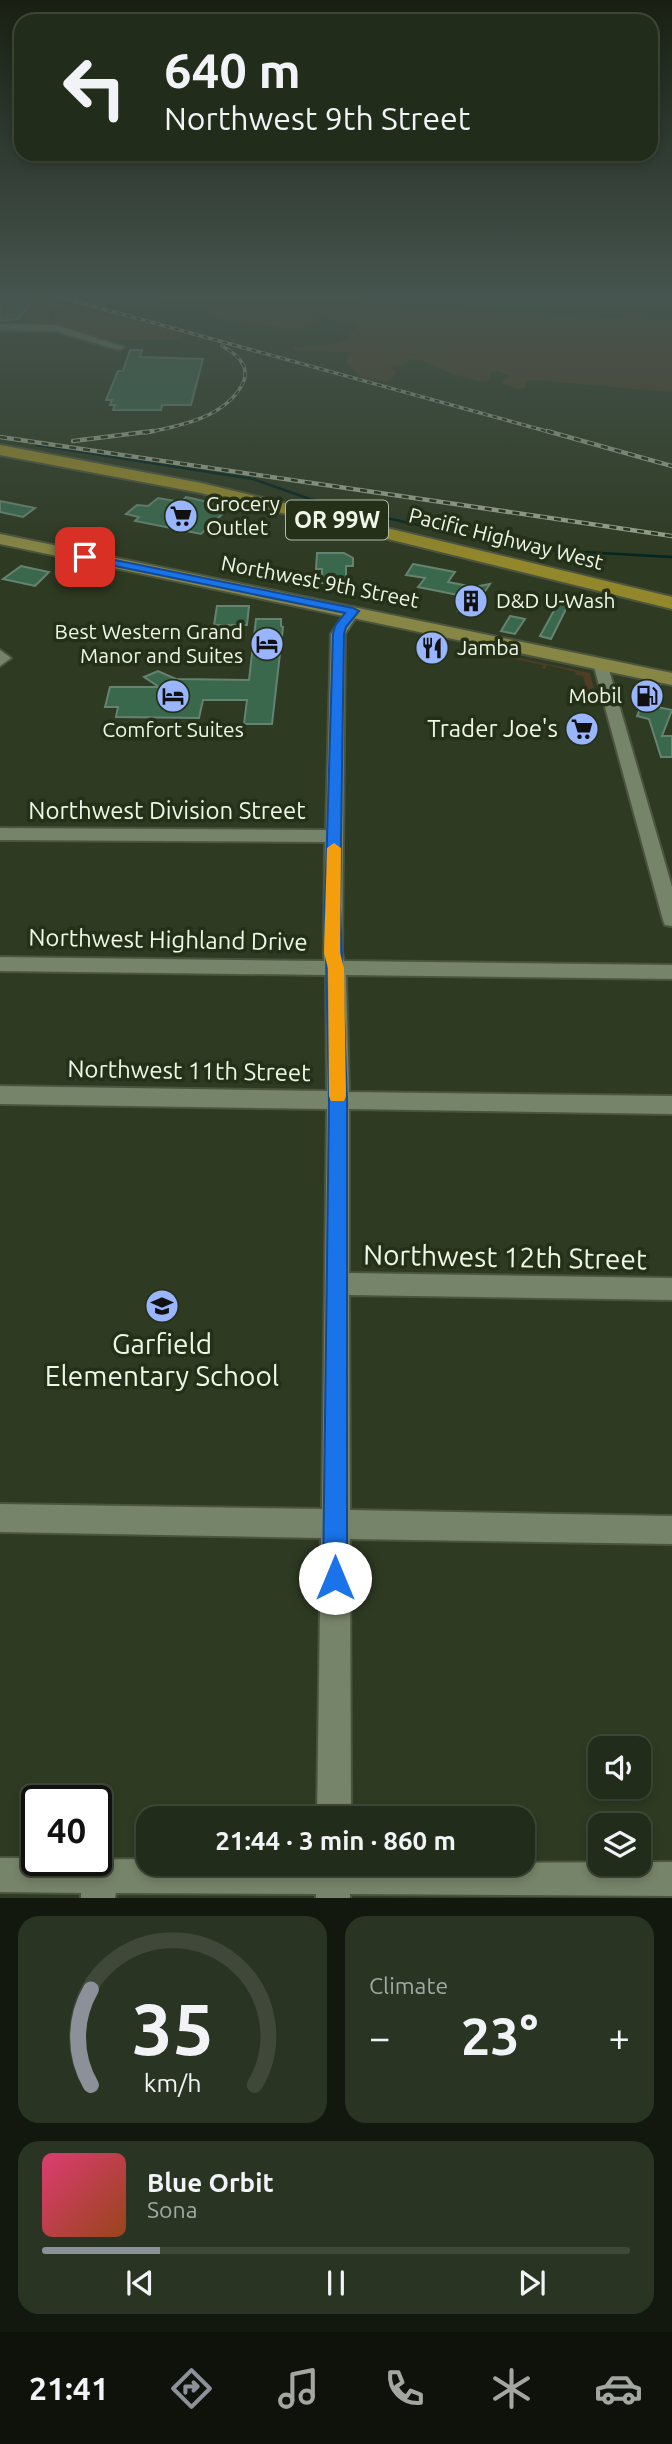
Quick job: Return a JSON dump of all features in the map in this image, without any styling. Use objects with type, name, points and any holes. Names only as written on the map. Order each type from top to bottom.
[{"type":"highway","name":"Pacific Highway West","points":[[0,450],[201,488],[672,603]]},
{"type":"main road","name":"Northwest 9th Street","points":[[0,539],[672,678]]},
{"type":"street","points":[[334,1806],[338,1101],[336,968],[332,953],[338,634],[353,611]]},
{"type":"street","points":[[0,654],[4,658],[0,662]]},
{"type":"street","points":[[600,663],[672,920]]},
{"type":"street","name":"Northwest Division Street","points":[[0,834],[334,836]]},
{"type":"street","points":[[652,847],[672,848]]},
{"type":"street","name":"Northwest Highland Drive","points":[[0,964],[672,972]]},
{"type":"street","name":"Northwest 11th Street","points":[[0,1095],[672,1105]]},
{"type":"street","name":"Northwest 12th Street","points":[[337,1284],[672,1289]]},
{"type":"street","points":[[0,1518],[672,1530]]},
{"type":"street","points":[[0,1875],[99,1887],[333,1880],[672,1879]]},
{"type":"shaded area","points":[[526,383],[525,388],[518,389],[503,384]]},
{"type":"shaded area","points":[[563,383],[672,383],[672,392]]},
{"type":"shaded area","points":[[468,647],[590,673],[598,705],[584,705],[590,702],[583,676],[575,675],[576,672],[547,665],[545,669],[542,668],[543,665],[505,657],[502,660],[501,656],[466,656],[464,660],[463,654]]},
{"type":"building","points":[[113,383],[197,383],[191,405],[162,405],[161,410],[113,410],[115,405],[110,405],[112,400],[106,400]]},
{"type":"building","name":"Grocery Outlet","points":[[186,497],[230,507],[201,534],[135,521],[139,517],[126,514],[137,505],[148,506],[158,498],[181,502]]},
{"type":"building","points":[[0,501],[35,508],[23,517],[0,512]]},
{"type":"building","points":[[317,553],[344,553],[353,558],[353,566],[346,566],[346,583],[322,583],[322,569],[316,569]]},
{"type":"building","points":[[413,564],[455,572],[448,582],[474,587],[490,584],[470,613],[458,611],[468,597],[418,587],[425,578],[406,575]]},
{"type":"building","points":[[21,566],[49,572],[35,586],[3,579]]},
{"type":"building","points":[[558,603],[568,605],[551,639],[540,636]]},
{"type":"building","points":[[217,606],[249,606],[247,625],[214,625]]},
{"type":"building","points":[[510,616],[525,619],[515,634],[501,631]]},
{"type":"building","points":[[256,619],[281,619],[283,627],[272,724],[244,724],[247,700],[203,700],[199,718],[116,717],[118,707],[105,707],[110,687],[159,687],[144,677],[158,671],[176,679],[249,680]]},
{"type":"building","points":[[651,683],[660,685],[652,706],[672,710],[662,736],[672,736],[672,757],[661,757],[649,719],[637,716],[643,702],[636,701],[642,687],[649,689]]},
{"type":"waterway","points":[[36,445],[253,479],[327,505],[528,549],[672,557]]},
{"type":"railway","points":[[145,433],[200,419],[212,413],[234,396],[243,383]]},
{"type":"railway","points":[[370,383],[553,433]]},
{"type":"railway","points":[[73,441],[153,431]]},
{"type":"railway","points":[[547,431],[672,466]]},
{"type":"railway","points":[[0,437],[672,536]]},
{"type":"slow traffic","points":[[334,848],[332,953],[336,968],[338,1096]]},
{"type":"place","name":"Grocery Outlet","points":[[181,516]]},
{"type":"place","name":"D&D U-Wash","points":[[471,601]]},
{"type":"place","name":"Best Western Grand Manor and Suites","points":[[267,644]]},
{"type":"place","name":"Jamba","points":[[432,648]]},
{"type":"place","name":"Comfort Suites","points":[[173,696]]},
{"type":"place","name":"Mobil","points":[[647,696]]},
{"type":"place","name":"Trader Joe's","points":[[582,729]]},
{"type":"place","name":"Garfield Elementary School","points":[[162,1306]]},
{"type":"route","points":[[85,557],[353,611],[338,634],[332,953],[336,968],[338,1101],[335,1578]]}]
